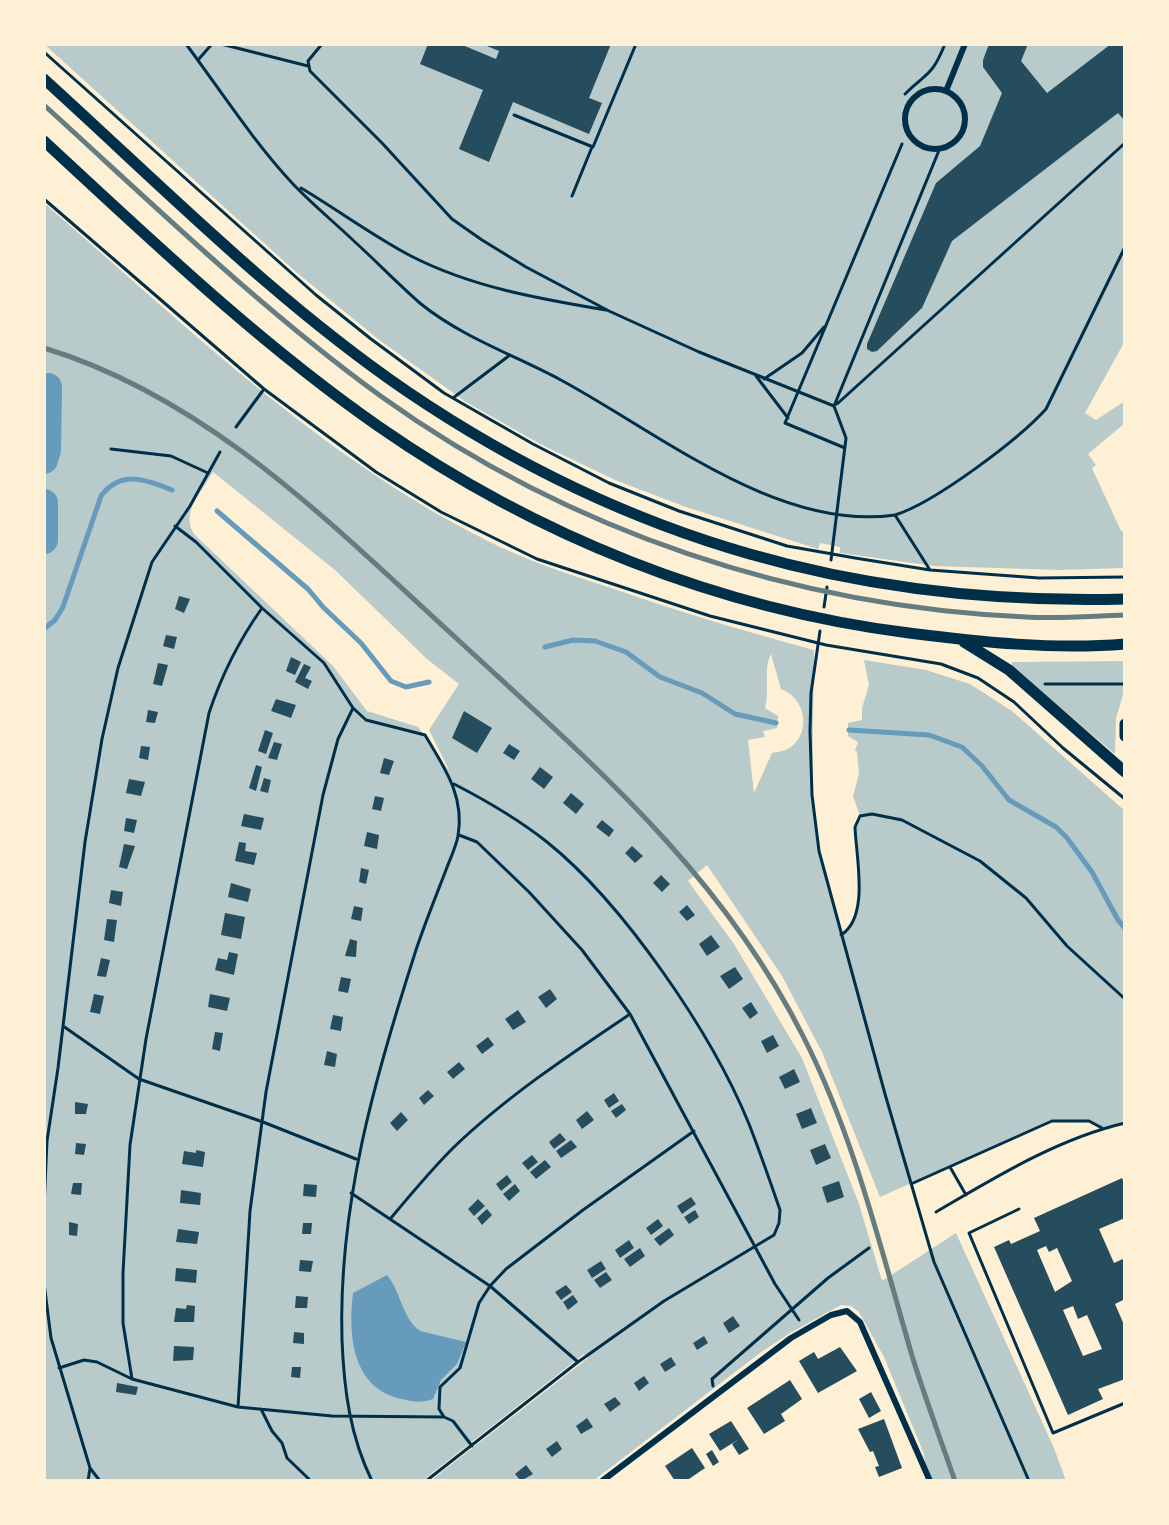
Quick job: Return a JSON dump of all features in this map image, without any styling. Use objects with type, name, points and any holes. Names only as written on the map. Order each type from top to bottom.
[{"type":"highway","points":[[44,79],[225,244],[334,337],[406,391],[548,476],[614,507],[705,542],[784,565],[852,580],[997,598],[1125,599]]},
{"type":"highway","points":[[44,141],[160,247],[307,373],[379,427],[485,494],[587,544],[691,585],[829,621],[960,640],[1125,644]]},
{"type":"highway","points":[[960,640],[993,659],[1031,688],[1125,772]]},
{"type":"highway","points":[[1125,724],[1125,736]]},
{"type":"street","points":[[946,91],[965,44]]},
{"type":"street","points":[[946,91],[959,102],[964,117],[963,126],[955,140],[940,148],[925,147],[911,137],[905,115],[912,99],[919,93],[946,91]]},
{"type":"street","points":[[602,1481],[791,1338],[840,1311],[847,1311],[860,1322],[930,1481]]},
{"type":"lane","points":[[1019,1209],[969,1233],[1053,1433],[1125,1403]]},
{"type":"path","points":[[186,44],[256,140],[294,184],[423,305],[477,339],[618,411],[733,482],[774,498],[827,512],[873,518],[914,509],[1031,426],[1046,409],[1125,247]]},
{"type":"path","points":[[198,60],[212,44]]},
{"type":"path","points":[[221,44],[308,66],[452,219],[526,267],[609,311],[756,376],[834,406]]},
{"type":"path","points":[[308,66],[311,56],[322,44]]},
{"type":"path","points":[[572,196],[636,44]]},
{"type":"path","points":[[905,94],[935,69],[945,44]]},
{"type":"path","points":[[44,52],[316,295],[453,398],[583,470],[679,511],[787,546],[930,570],[1039,578],[1125,577]]},
{"type":"path","points":[[514,115],[593,147]]},
{"type":"path","points":[[834,406],[1125,143]]},
{"type":"path","points":[[845,448],[785,423],[902,144]]},
{"type":"path","points":[[841,487],[846,438],[834,406],[940,148]]},
{"type":"path","points":[[294,184],[412,256],[472,280],[536,298],[609,311]]},
{"type":"path","points":[[44,199],[264,389],[402,488],[441,512],[537,559],[710,616],[778,634],[941,664],[978,678],[1014,702],[1125,799]]},
{"type":"path","points":[[764,379],[802,353],[829,321]]},
{"type":"path","points":[[453,398],[510,355]]},
{"type":"path","points":[[756,376],[788,418]]},
{"type":"path","points":[[236,427],[264,389]]},
{"type":"path","points":[[111,449],[171,456],[208,473]]},
{"type":"path","points":[[44,1208],[47,1141],[85,842],[102,739],[118,668],[152,562],[190,506],[220,452]]},
{"type":"path","points":[[895,515],[930,570]]},
{"type":"path","points":[[175,526],[196,542],[262,608],[324,663],[353,708],[366,720],[425,735],[454,784],[459,835],[413,960],[382,1060],[356,1159],[351,1193],[341,1304],[348,1416],[360,1457],[372,1481]]},
{"type":"path","points":[[132,1379],[123,1323],[123,1273],[130,1145],[139,1079],[203,734],[214,697],[251,623],[262,608]]},
{"type":"path","points":[[814,674],[810,731],[812,795],[819,851],[841,935],[934,1262],[1029,1481]]},
{"type":"path","points":[[1014,702],[1031,688],[1044,684],[1125,684]]},
{"type":"path","points":[[238,1407],[250,1211],[266,1092],[323,795],[338,739],[353,708]]},
{"type":"path","points":[[426,1481],[578,1362],[664,1301],[774,1235],[780,1210],[749,1122],[701,1031],[651,956],[595,889],[549,844],[502,809],[454,784]]},
{"type":"path","points":[[841,935],[854,922],[859,902],[855,827],[860,816],[872,814],[902,820],[980,861],[1026,898],[1067,946],[1125,999]]},
{"type":"path","points":[[459,835],[477,842],[529,892],[582,950],[630,1014],[792,1311]]},
{"type":"path","points":[[391,1218],[424,1179],[489,1116],[557,1063],[630,1014]]},
{"type":"path","points":[[63,1026],[139,1079],[263,1122],[356,1159]]},
{"type":"path","points":[[911,1184],[1052,1121],[1089,1121],[1102,1128]]},
{"type":"path","points":[[936,1212],[1019,1165],[1102,1128],[1125,1123]]},
{"type":"path","points":[[444,1417],[439,1409],[440,1387],[460,1368],[479,1303],[490,1286],[506,1269],[583,1210],[694,1131]]},
{"type":"path","points":[[949,1167],[966,1195]]},
{"type":"path","points":[[351,1193],[490,1286],[578,1362]]},
{"type":"path","points":[[714,1397],[712,1379],[828,1278],[869,1248]]},
{"type":"path","points":[[44,1283],[51,1338],[59,1368],[90,1468],[100,1481]]},
{"type":"path","points":[[59,1368],[90,1361],[132,1379],[238,1407],[348,1416],[444,1417],[453,1421],[472,1446]]},
{"type":"path","points":[[261,1409],[282,1443],[287,1458],[311,1481]]},
{"type":"path","points":[[88,1481],[90,1468]]},
{"type":"shaded area","points":[[44,44],[1125,44],[1125,341],[1085,413],[1096,420],[1125,401],[1125,423],[1088,454],[1096,465],[1092,468],[1121,531],[1125,532],[1125,568],[1059,570],[934,566],[840,553],[840,547],[820,543],[818,549],[686,507],[615,480],[540,444],[466,402],[378,339],[296,272]]},
{"type":"shaded area","points":[[44,203],[255,386],[310,429],[425,507],[486,540],[545,566],[683,612],[814,650],[812,795],[822,864],[841,934],[854,922],[859,902],[855,827],[860,816],[853,796],[859,774],[855,750],[858,742],[848,736],[848,723],[862,720],[869,685],[864,660],[926,670],[970,684],[1012,711],[1125,811],[1125,1123],[1102,1128],[1089,1121],[1052,1121],[880,1197],[822,1052],[782,976],[707,865],[688,881],[734,944],[802,1058],[859,1204],[882,1281],[956,1233],[1054,1448],[1066,1481],[926,1481],[924,1454],[884,1357],[859,1312],[851,1306],[841,1305],[760,1353],[593,1481],[430,1481],[588,1358],[584,1354],[422,1481],[44,1481]],"holes":[[[213,472],[335,570],[427,659],[459,684],[429,730],[450,772],[418,727],[367,711],[333,666],[195,535],[191,527],[191,511]],[[771,654],[781,689],[796,700],[803,724],[797,741],[791,747],[772,753],[754,793],[748,740],[765,737],[763,731],[777,728],[778,716],[765,708],[767,666]]]},
{"type":"shaded area","points":[[1125,661],[1125,688],[1116,718],[1115,754],[1012,667],[1012,662]]},
{"type":"water","points":[[387,1275],[414,1326],[420,1331],[466,1342],[457,1364],[441,1380],[433,1399],[414,1401],[385,1393],[363,1372],[357,1358],[352,1326],[353,1293]]},
{"type":"building","points":[[428,44],[460,44],[496,59],[499,51],[482,44],[611,44],[589,98],[602,103],[589,134],[513,102],[489,162],[459,149],[483,90],[420,64]]},
{"type":"building","points":[[989,44],[1028,44],[1021,61],[1047,93],[1111,44],[1125,44],[1125,121],[1118,113],[952,241],[922,308],[877,351],[872,352],[867,349],[867,344],[936,183],[980,146],[1002,93],[983,67]]},
{"type":"building","points":[[179,596],[190,599],[184,613],[175,609]]},
{"type":"building","points":[[166,635],[177,637],[174,649],[163,646]]},
{"type":"building","points":[[291,657],[301,662],[295,675],[286,671]]},
{"type":"building","points":[[158,663],[168,665],[162,686],[153,684]]},
{"type":"building","points":[[304,664],[311,667],[305,678],[312,681],[308,689],[295,682]]},
{"type":"building","points":[[276,699],[296,705],[291,718],[271,711]]},
{"type":"building","points":[[148,710],[158,712],[155,723],[146,722]]},
{"type":"building","points":[[464,711],[492,728],[477,753],[452,738]]},
{"type":"building","points":[[265,730],[273,733],[266,754],[258,751]]},
{"type":"building","points":[[274,742],[282,744],[277,760],[268,758]]},
{"type":"building","points":[[509,744],[520,751],[514,760],[503,753]]},
{"type":"building","points":[[141,746],[150,747],[148,760],[139,758]]},
{"type":"building","points":[[384,758],[394,761],[389,775],[380,773]]},
{"type":"building","points":[[256,765],[262,767],[256,791],[249,788]]},
{"type":"building","points":[[540,767],[553,777],[544,789],[531,779]]},
{"type":"building","points":[[264,778],[271,780],[268,793],[260,791]]},
{"type":"building","points":[[129,779],[145,782],[141,796],[126,793]]},
{"type":"building","points":[[571,793],[584,804],[576,814],[563,803]]},
{"type":"building","points":[[375,796],[384,798],[381,811],[372,809]]},
{"type":"building","points":[[244,814],[264,818],[261,830],[241,826]]},
{"type":"building","points":[[126,818],[137,820],[134,833],[124,831]]},
{"type":"building","points":[[602,820],[614,830],[609,837],[596,827]]},
{"type":"building","points":[[367,832],[379,835],[377,849],[364,846]]},
{"type":"building","points":[[239,842],[246,843],[245,851],[257,853],[254,865],[235,861]]},
{"type":"building","points":[[124,844],[135,846],[127,869],[119,867]]},
{"type":"building","points":[[632,846],[643,856],[635,863],[625,853]]},
{"type":"building","points":[[361,868],[369,870],[366,884],[359,882]]},
{"type":"building","points":[[661,875],[670,884],[662,892],[653,883]]},
{"type":"building","points":[[231,883],[251,889],[248,902],[228,897]]},
{"type":"building","points":[[111,890],[123,892],[121,906],[109,903]]},
{"type":"building","points":[[687,905],[695,915],[687,921],[679,912]]},
{"type":"building","points":[[354,906],[363,908],[361,921],[351,919]]},
{"type":"building","points":[[225,913],[245,917],[241,939],[221,935]]},
{"type":"building","points":[[107,919],[117,920],[114,942],[104,940]]},
{"type":"building","points":[[711,935],[720,947],[707,956],[699,944]]},
{"type":"building","points":[[350,939],[357,941],[356,957],[345,956]]},
{"type":"building","points":[[229,952],[238,954],[234,975],[215,970],[218,958],[227,960]]},
{"type":"building","points":[[101,958],[110,960],[106,977],[97,976]]},
{"type":"building","points":[[735,967],[743,979],[729,989],[720,976]]},
{"type":"building","points":[[341,977],[351,979],[348,993],[338,991]]},
{"type":"building","points":[[550,989],[557,999],[546,1008],[538,997]]},
{"type":"building","points":[[94,994],[104,996],[100,1014],[90,1012]]},
{"type":"building","points":[[210,994],[230,998],[227,1011],[208,1007]]},
{"type":"building","points":[[751,1002],[758,1013],[750,1019],[742,1008]]},
{"type":"building","points":[[518,1010],[526,1022],[513,1030],[505,1019]]},
{"type":"building","points":[[333,1015],[343,1017],[341,1031],[330,1029]]},
{"type":"building","points":[[215,1032],[223,1033],[220,1051],[212,1049]]},
{"type":"building","points":[[773,1035],[779,1046],[767,1053],[761,1041]]},
{"type":"building","points":[[488,1037],[494,1045],[482,1054],[476,1046]]},
{"type":"building","points":[[327,1051],[337,1054],[335,1067],[324,1065]]},
{"type":"building","points":[[459,1062],[465,1069],[453,1079],[447,1072]]},
{"type":"building","points":[[794,1069],[800,1082],[785,1089],[779,1077]]},
{"type":"building","points":[[428,1090],[434,1096],[424,1105],[419,1098]]},
{"type":"building","points":[[614,1093],[619,1101],[609,1108],[604,1100]]},
{"type":"building","points":[[75,1102],[88,1104],[86,1114],[75,1114]]},
{"type":"building","points":[[622,1104],[626,1110],[616,1118],[611,1111]]},
{"type":"building","points":[[811,1108],[817,1123],[802,1129],[796,1114]]},
{"type":"building","points":[[587,1111],[594,1120],[582,1129],[576,1120]]},
{"type":"building","points":[[401,1112],[408,1120],[397,1131],[390,1123]]},
{"type":"building","points":[[560,1133],[566,1140],[554,1149],[549,1142]]},
{"type":"building","points":[[571,1140],[577,1147],[561,1158],[556,1151]]},
{"type":"building","points":[[76,1143],[86,1144],[84,1155],[75,1154]]},
{"type":"building","points":[[825,1144],[831,1158],[816,1165],[810,1150]]},
{"type":"building","points":[[196,1150],[205,1152],[203,1167],[182,1164],[184,1151],[196,1153]]},
{"type":"building","points":[[532,1155],[538,1162],[528,1170],[522,1163]]},
{"type":"building","points":[[545,1160],[551,1167],[536,1179],[530,1172]]},
{"type":"building","points":[[507,1175],[512,1182],[501,1191],[496,1184]]},
{"type":"building","points":[[1122,1178],[1125,1185],[1125,1218],[1099,1229],[1114,1263],[1125,1258],[1125,1299],[1115,1304],[1125,1327],[1125,1379],[1098,1389],[1103,1399],[1068,1415],[994,1247],[1009,1240],[1011,1244],[1040,1231],[1034,1218]],"holes":[[[1046,1246],[1049,1252],[1057,1248],[1072,1281],[1055,1292],[1037,1250]],[[1073,1306],[1078,1319],[1087,1315],[1102,1349],[1083,1356],[1063,1310]]]},
{"type":"building","points":[[839,1181],[844,1197],[827,1203],[822,1187]]},
{"type":"building","points":[[73,1183],[82,1183],[81,1195],[71,1194]]},
{"type":"building","points":[[304,1184],[317,1185],[316,1197],[303,1196]]},
{"type":"building","points":[[515,1184],[520,1191],[509,1201],[503,1194]]},
{"type":"building","points":[[181,1190],[201,1193],[200,1205],[180,1203]]},
{"type":"building","points":[[691,1197],[696,1204],[682,1214],[677,1206]]},
{"type":"building","points":[[478,1199],[485,1206],[474,1216],[468,1209]]},
{"type":"building","points":[[487,1209],[492,1215],[482,1225],[477,1218]]},
{"type":"building","points":[[695,1210],[699,1217],[689,1224],[684,1217]]},
{"type":"building","points":[[658,1219],[663,1226],[651,1235],[646,1228]]},
{"type":"building","points":[[69,1222],[78,1224],[77,1236],[69,1235]]},
{"type":"building","points":[[303,1223],[312,1223],[311,1234],[302,1234]]},
{"type":"building","points":[[669,1228],[674,1235],[660,1246],[654,1239]]},
{"type":"building","points":[[178,1229],[199,1232],[197,1244],[176,1242]]},
{"type":"building","points":[[629,1240],[634,1248],[620,1258],[615,1250]]},
{"type":"building","points":[[640,1248],[645,1256],[630,1267],[624,1259]]},
{"type":"building","points":[[300,1260],[313,1261],[311,1272],[299,1271]]},
{"type":"building","points":[[601,1261],[606,1269],[592,1278],[587,1270]]},
{"type":"building","points":[[176,1268],[197,1270],[196,1283],[175,1281]]},
{"type":"building","points":[[606,1272],[612,1280],[600,1288],[594,1280]]},
{"type":"building","points":[[566,1285],[572,1292],[561,1300],[555,1292]]},
{"type":"building","points":[[573,1295],[578,1302],[568,1310],[563,1302]]},
{"type":"building","points":[[296,1296],[308,1297],[307,1308],[295,1308]]},
{"type":"building","points":[[187,1305],[195,1306],[194,1322],[174,1322],[176,1308],[186,1309]]},
{"type":"building","points":[[733,1316],[740,1326],[729,1333],[723,1323]]},
{"type":"building","points":[[294,1332],[304,1333],[304,1344],[293,1343]]},
{"type":"building","points":[[704,1336],[708,1343],[697,1350],[693,1343]]},
{"type":"building","points":[[174,1346],[194,1347],[193,1360],[173,1361]]},
{"type":"building","points":[[840,1347],[857,1371],[818,1393],[799,1361],[814,1352],[818,1359]]},
{"type":"building","points":[[671,1357],[676,1365],[665,1372],[660,1364]]},
{"type":"building","points":[[292,1367],[301,1367],[300,1378],[291,1377]]},
{"type":"building","points":[[644,1376],[649,1383],[639,1391],[634,1383]]},
{"type":"building","points":[[790,1380],[802,1399],[781,1414],[785,1421],[764,1434],[747,1408]]},
{"type":"building","points":[[117,1383],[138,1387],[136,1395],[116,1392]]},
{"type":"building","points":[[871,1392],[881,1411],[869,1418],[859,1399]]},
{"type":"building","points":[[615,1397],[621,1404],[610,1412],[604,1404]]},
{"type":"building","points":[[587,1418],[593,1427],[581,1434],[576,1426]]},
{"type":"building","points":[[884,1419],[902,1468],[879,1477],[875,1467],[879,1466],[873,1451],[870,1452],[858,1429]]},
{"type":"building","points":[[731,1421],[749,1449],[739,1455],[732,1444],[739,1439],[720,1451],[709,1434]]},
{"type":"building","points":[[557,1441],[562,1449],[552,1457],[546,1449]]},
{"type":"building","points":[[692,1448],[705,1468],[686,1481],[675,1481],[665,1466]]},
{"type":"building","points":[[712,1450],[719,1462],[713,1466],[706,1454]]},
{"type":"building","points":[[526,1465],[533,1474],[521,1481],[515,1474]]},
{"type":"waterway","points":[[44,460],[47,450],[48,387]]},
{"type":"waterway","points":[[44,629],[55,620],[63,607],[101,496],[117,483],[134,479],[172,490]]},
{"type":"waterway","points":[[44,503],[44,540]]},
{"type":"waterway","points":[[217,511],[308,589],[361,643],[391,681],[406,687],[429,682]]},
{"type":"waterway","points":[[545,647],[573,640],[595,641],[626,652],[660,677],[702,693],[735,714],[776,723]]},
{"type":"waterway","points":[[849,730],[929,735],[962,747],[1009,800],[1056,827],[1067,838],[1092,872],[1125,928]]},
{"type":"railway","points":[[44,105],[209,256],[338,364],[454,445],[530,487],[608,523],[688,554],[771,579],[855,597],[940,610],[1026,617],[1125,615]]},
{"type":"railway","points":[[44,348],[104,370],[161,399],[265,469],[363,552],[555,729],[648,821],[692,870],[770,977],[803,1036],[838,1114],[878,1236],[913,1359],[955,1481]]}]
